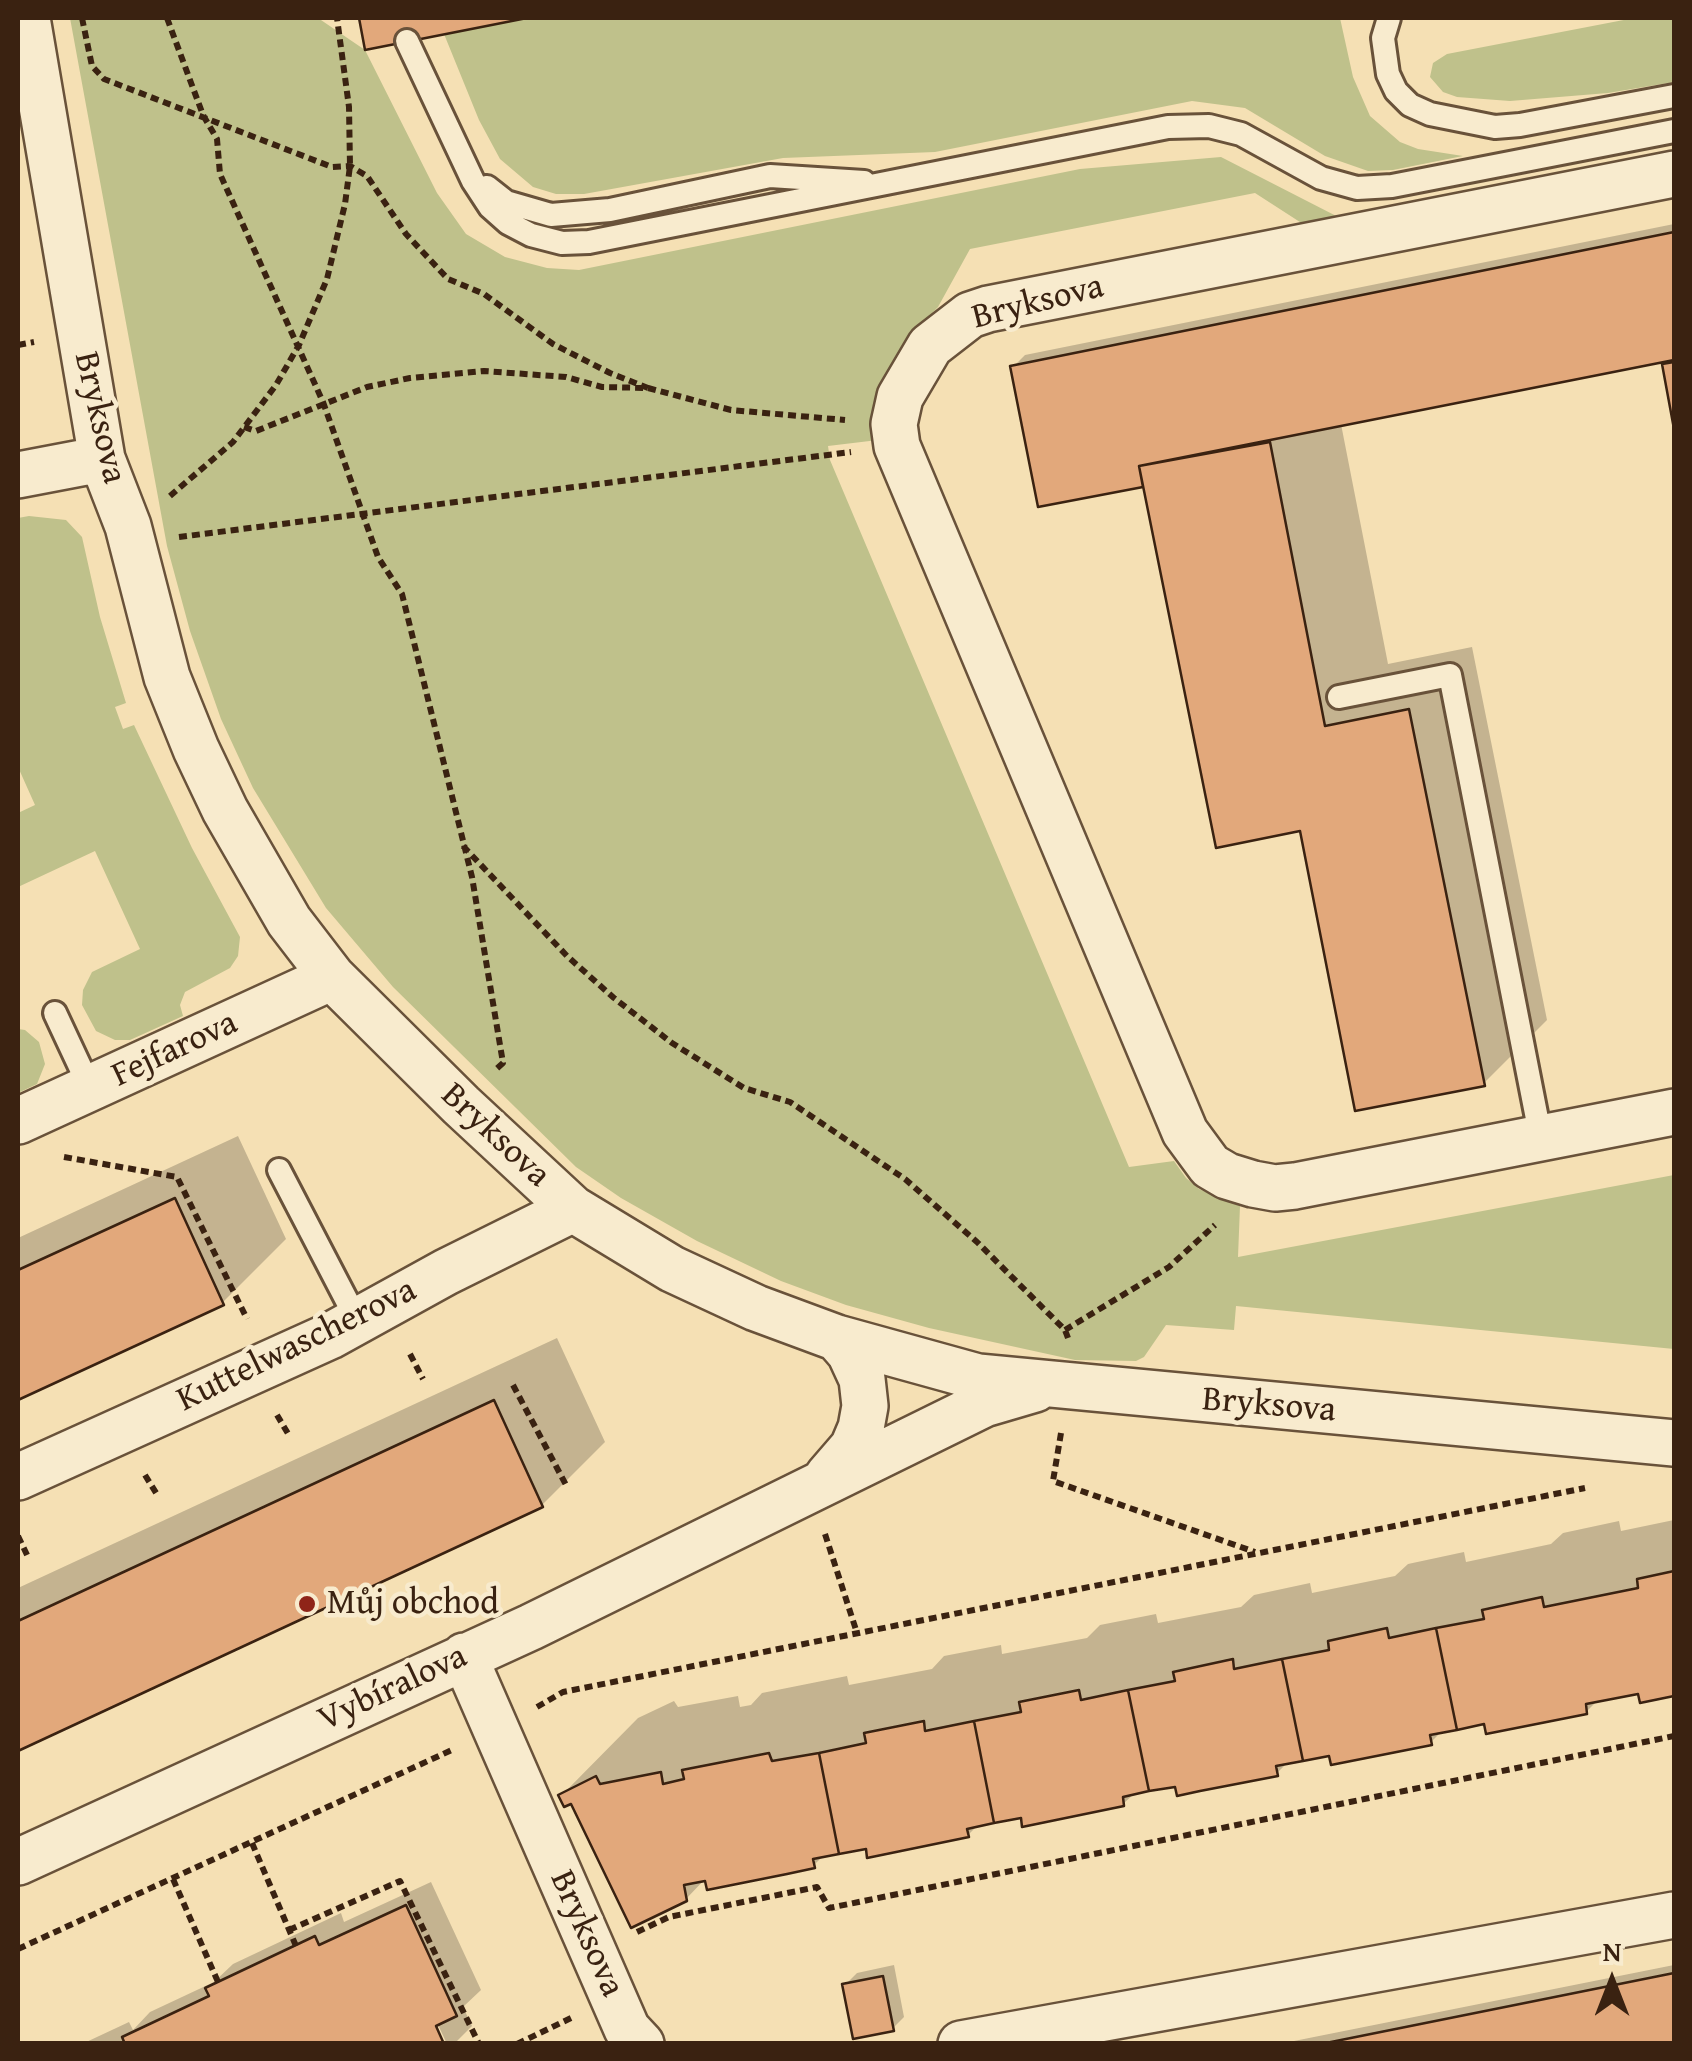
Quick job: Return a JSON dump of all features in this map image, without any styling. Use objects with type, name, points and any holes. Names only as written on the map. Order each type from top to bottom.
[{"type":"street","name":"Bryksova","points":[[28,18],[102,460],[128,526],[167,677],[196,749],[224,810],[289,921],[332,977],[460,1105],[573,1209],[672,1269],[756,1308],[837,1338],[978,1377],[1674,1443]]},
{"type":"street","name":"Bryksova","points":[[1674,174],[988,308],[970,315],[930,346],[900,397],[894,424],[897,446],[1185,1132],[1210,1166],[1227,1176],[1275,1188],[1674,1112]]},
{"type":"street","points":[[18,475],[102,460]]},
{"type":"street","name":"Fejfarova","points":[[18,1122],[332,977]]},
{"type":"street","name":"Kuttelwascherova","points":[[18,1476],[358,1322],[446,1272],[573,1209]]},
{"type":"street","points":[[812,1488],[853,1448],[861,1428],[862,1379],[850,1353],[837,1338]]},
{"type":"street","name":"Vybíralova","points":[[18,1862],[531,1626],[984,1404],[1015,1393],[1062,1387]]},
{"type":"street","name":"Bryksova","points":[[464,1656],[627,2029],[641,2044]]},
{"type":"street","points":[[961,2044],[1674,1915]]},
{"type":"lane","points":[[1389,18],[1382,38],[1388,74],[1403,98],[1430,114],[1496,127],[1674,96]]},
{"type":"lane","points":[[407,41],[467,168],[490,207],[508,223],[531,235],[562,243],[590,242],[1168,127],[1209,126],[1241,134],[1321,178],[1357,188],[1392,186],[1674,132]]},
{"type":"lane","points":[[1339,697],[1450,675],[1542,1139]]},
{"type":"lane","points":[[55,1014],[90,1088]]},
{"type":"lane","points":[[279,1170],[358,1322]]},
{"type":"path","points":[[82,18],[92,66],[104,79],[332,166],[350,166],[367,176],[406,234],[448,280],[484,294],[553,344],[648,388],[731,410],[849,420]]},
{"type":"path","points":[[167,18],[203,115],[217,139],[220,174],[300,345],[378,557],[402,594],[472,877],[502,1063],[483,1082]]},
{"type":"path","points":[[128,526],[190,482],[244,427],[300,345],[327,278],[350,166],[350,106],[338,18]]},
{"type":"path","points":[[18,345],[32,342]]},
{"type":"path","points":[[244,427],[256,431],[323,402],[410,378],[484,371],[566,377],[602,387],[648,388]]},
{"type":"path","points":[[128,526],[162,539],[897,446]]},
{"type":"path","points":[[463,846],[567,956],[614,998],[672,1044],[744,1088],[790,1102],[905,1179],[977,1242],[1066,1330],[1075,1360],[1062,1387],[1053,1481],[1257,1553]]},
{"type":"path","points":[[48,1154],[178,1178],[250,1326]]},
{"type":"path","points":[[1066,1330],[1169,1266],[1221,1219]]},
{"type":"path","points":[[410,1354],[423,1379]]},
{"type":"path","points":[[513,1385],[566,1485]]},
{"type":"path","points":[[277,1415],[290,1437]]},
{"type":"path","points":[[145,1475],[158,1496]]},
{"type":"path","points":[[526,1714],[563,1692],[1587,1487]]},
{"type":"path","points":[[812,1488],[857,1633]]},
{"type":"path","points":[[18,1536],[29,1558]]},
{"type":"path","points":[[594,1953],[670,1917],[818,1887],[830,1908],[1674,1736]]},
{"type":"path","points":[[18,1949],[468,1741]]},
{"type":"path","points":[[252,1843],[296,1946]]},
{"type":"path","points":[[173,1879],[218,1982]]},
{"type":"path","points":[[289,1930],[400,1880],[479,2044]]},
{"type":"path","points":[[516,2044],[578,2015]]},
{"type":"green space","points":[[70,18],[318,18],[365,50],[437,193],[466,234],[505,257],[547,268],[579,270],[1080,169],[1221,157],[1346,221],[1303,224],[1255,193],[970,249],[938,307],[914,332],[892,366],[883,385],[878,440],[828,446],[830,460],[1129,1167],[1174,1161],[1199,1189],[1240,1206],[1238,1257],[1674,1175],[1674,1349],[1236,1306],[1234,1330],[1166,1325],[1144,1357],[1136,1361],[1075,1360],[929,1328],[846,1305],[781,1281],[697,1241],[576,1167],[393,987],[326,908],[253,788],[221,719],[190,631],[167,546]]},
{"type":"green space","points":[[527,18],[1340,18],[1353,77],[1370,116],[1400,142],[1463,156],[1368,171],[1325,156],[1245,108],[1192,101],[935,152],[783,158],[584,194],[556,194],[533,187],[500,159],[479,120],[444,34]]},
{"type":"green space","points":[[1634,18],[1674,18],[1674,82],[1608,93],[1510,101],[1457,97],[1443,92],[1430,77],[1433,63],[1447,54]]},
{"type":"green space","points":[[18,518],[66,520],[82,537],[100,617],[126,703],[115,707],[123,729],[134,725],[192,848],[240,937],[238,956],[230,968],[185,992],[180,1005],[183,1016],[130,1040],[115,1040],[96,1031],[82,1005],[83,990],[92,972],[140,949],[95,851],[18,887],[18,813],[35,805],[18,767]]},
{"type":"green space","points":[[18,1029],[39,1042],[45,1064],[37,1084],[18,1093]]},
{"type":"building","points":[[359,18],[527,18],[365,50]]},
{"type":"building","points":[[1674,232],[1674,360],[1139,466],[1143,487],[1038,507],[1010,366]]},
{"type":"building","points":[[1674,362],[1674,429],[1662,364]]},
{"type":"building","points":[[1270,442],[1325,726],[1409,709],[1485,1086],[1355,1111],[1300,831],[1216,848],[1139,466]]},
{"type":"building","points":[[175,1198],[224,1305],[18,1400],[18,1270]]},
{"type":"building","points":[[494,1400],[543,1507],[18,1751],[18,1621]]},
{"type":"building","points":[[1674,1571],[1674,1696],[1640,1703],[1638,1694],[1586,1704],[1587,1714],[1486,1734],[1484,1724],[1457,1730],[1436,1628],[1484,1619],[1482,1610],[1542,1597],[1544,1607],[1638,1588],[1637,1579]]},
{"type":"building","points":[[1387,1628],[1389,1638],[1436,1628],[1457,1730],[1430,1735],[1432,1745],[1331,1765],[1329,1756],[1303,1761],[1282,1659],[1329,1650],[1328,1641]]},
{"type":"building","points":[[1233,1659],[1234,1669],[1282,1659],[1303,1761],[1276,1766],[1278,1776],[1177,1796],[1175,1787],[1149,1791],[1128,1690],[1175,1681],[1173,1672]]},
{"type":"building","points":[[1079,1690],[1081,1700],[1128,1690],[1149,1791],[1123,1797],[1124,1806],[1022,1827],[1021,1818],[994,1823],[974,1721],[1021,1712],[1019,1702]]},
{"type":"building","points":[[924,1721],[925,1731],[974,1721],[994,1823],[967,1829],[969,1837],[867,1858],[866,1849],[839,1854],[819,1753],[866,1743],[864,1733]]},
{"type":"building","points":[[769,1753],[772,1761],[819,1753],[839,1854],[813,1859],[815,1868],[707,1890],[705,1881],[684,1885],[687,1901],[631,1928],[571,1804],[564,1807],[558,1795],[596,1776],[600,1784],[661,1772],[663,1784],[684,1779],[682,1770]]},
{"type":"building","points":[[406,1905],[457,2016],[436,2026],[444,2044],[125,2044],[122,2037],[209,1996],[205,1988],[315,1936],[319,1945]]},
{"type":"building","points":[[1674,1973],[1674,2044],[1321,2044]]},
{"type":"building","points":[[883,1976],[894,2031],[853,2039],[842,1984]]},
{"type":"place","name":"Můj obchod","points":[[307,1604]]}]
